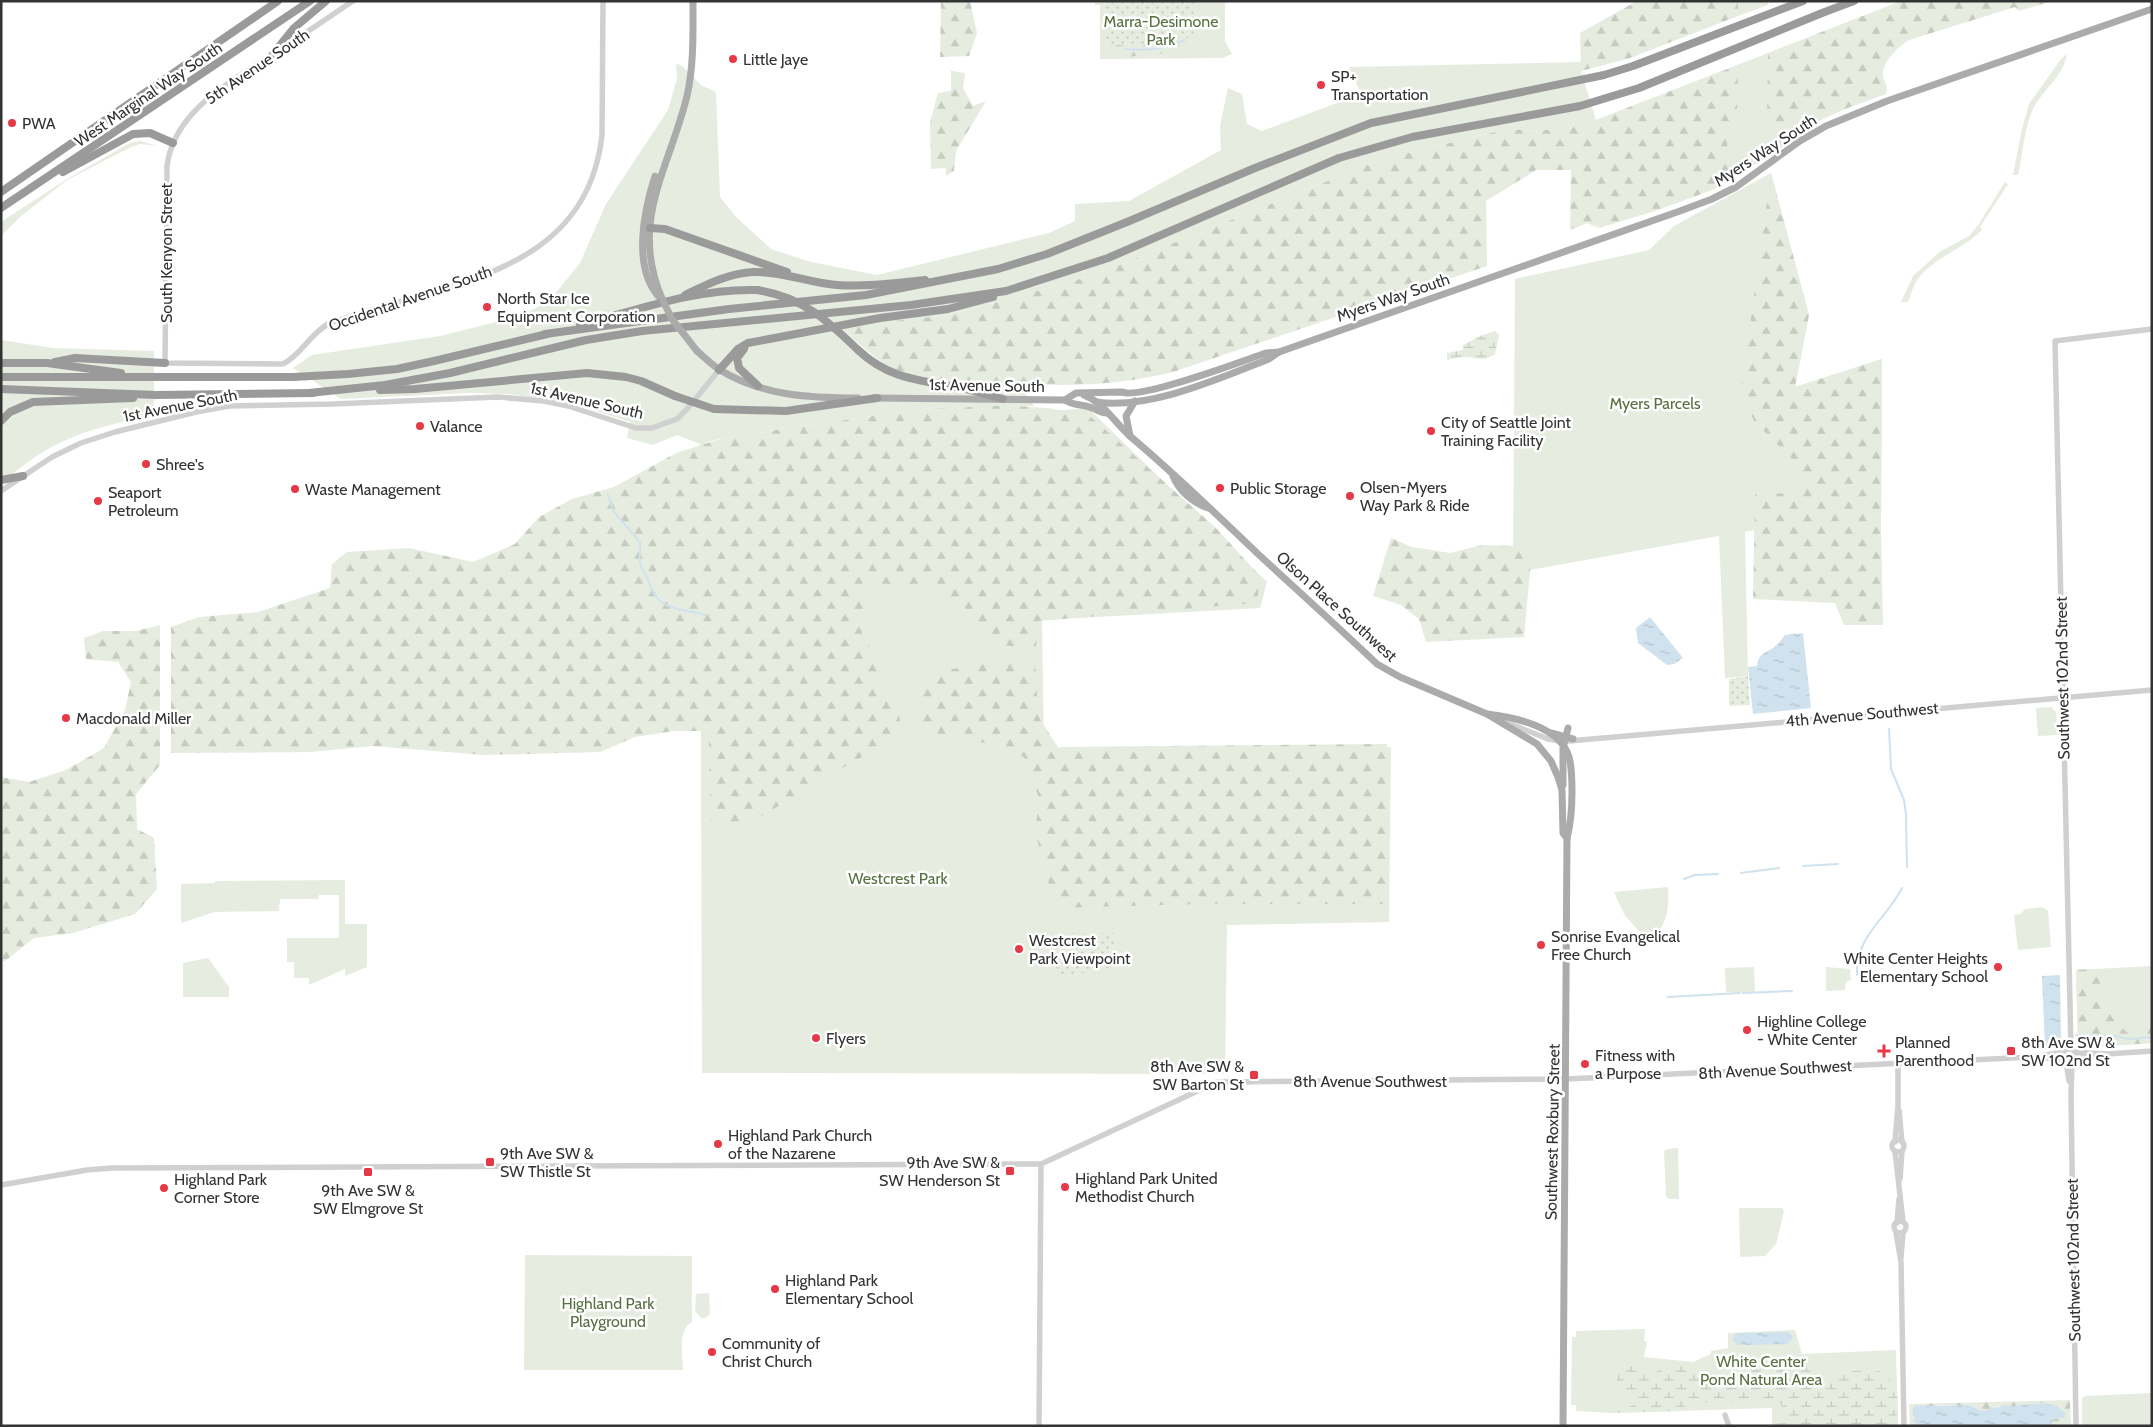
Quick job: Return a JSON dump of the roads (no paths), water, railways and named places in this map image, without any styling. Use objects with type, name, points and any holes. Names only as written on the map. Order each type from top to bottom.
[{"type":"highway","name":"West Marginal Way South","points":[[1,192],[278,1]]},
{"type":"highway","name":"West Marginal Way South","points":[[1,208],[310,1]]},
{"type":"highway","points":[[273,54],[294,28],[326,1]]},
{"type":"highway","points":[[545,334],[729,309],[866,295],[998,269],[1047,254],[1347,131],[1405,114],[1604,75],[1803,1]]},
{"type":"highway","points":[[719,370],[738,349],[748,343],[872,320],[948,309],[993,297],[1006,291],[1108,258],[1339,158],[1412,137],[1580,106],[1609,98],[1639,88],[1854,1]]},
{"type":"highway","points":[[41,183],[133,134],[150,134],[173,143]]},
{"type":"highway","points":[[650,228],[665,229],[810,280]]},
{"type":"highway","points":[[673,300],[718,281],[743,273],[763,272],[836,285],[859,286],[952,278]]},
{"type":"highway","points":[[1,377],[293,377],[348,374],[434,361],[673,300],[730,290],[757,290],[784,296],[813,310],[876,365],[901,377],[962,388],[1003,399]]},
{"type":"highway","points":[[309,393],[385,386],[450,373],[577,342],[642,332],[911,305],[1006,291]]},
{"type":"highway","points":[[748,343],[739,355],[738,364],[742,372],[758,386]]},
{"type":"highway","points":[[1,357],[20,363]]},
{"type":"highway","points":[[47,363],[75,358],[165,363]]},
{"type":"highway","points":[[1,363],[47,363],[148,376]]},
{"type":"highway","points":[[1,389],[156,395],[309,393],[415,389],[586,373],[626,377],[641,381],[714,409],[786,410],[877,398]]},
{"type":"highway","points":[[1,422],[10,412],[33,402],[152,398],[156,395]]},
{"type":"highway","points":[[1,480],[7,481],[23,476]]},
{"type":"main road","points":[[693,1],[693,54],[687,97],[654,196],[650,228],[651,260],[659,292],[672,319],[696,351],[719,370]]},
{"type":"main road","name":"Myers Way South","points":[[1076,393],[1122,392],[1126,394],[1174,384],[1266,353],[1279,352],[1712,200],[1736,187],[1800,140],[1826,126],[1901,96],[2152,9]]},
{"type":"main road","points":[[663,302],[653,291],[648,277],[643,237],[646,207],[667,143],[675,133]]},
{"type":"main road","name":"Myers Way South","points":[[1068,401],[1100,403],[1134,401],[1192,388],[1269,359],[1279,352]]},
{"type":"main road","name":"1st Avenue South","points":[[719,370],[772,392],[804,397],[1068,401]]},
{"type":"main road","points":[[1068,401],[1076,393]]},
{"type":"main road","name":"Olson Place Southwest","points":[[1076,393],[1100,403],[1107,413],[1130,436],[1173,475],[1177,485],[1188,496],[1199,505],[1211,509],[1377,664],[1400,677],[1487,714],[1537,744],[1551,760]]},
{"type":"main road","points":[[1100,403],[1108,399],[1124,397],[1126,394]]},
{"type":"main road","name":"Olson Place Southwest","points":[[1068,401],[1091,407],[1100,413],[1107,413]]},
{"type":"main road","points":[[1130,436],[1126,416],[1134,401]]},
{"type":"main road","name":"Olson Place Southwest","points":[[1487,714],[1513,717],[1546,731],[1565,741],[1569,755]]},
{"type":"main road","points":[[1562,790],[1565,741],[1568,728]]},
{"type":"main road","name":"Southwest Roxbury Street","points":[[1563,1426],[1567,838],[1570,826],[1572,795],[1569,755]]},
{"type":"main road","name":"Southwest Roxbury Street","points":[[1551,760],[1562,790],[1564,833],[1567,838]]},
{"type":"street","name":"5th Avenue South","points":[[173,143],[188,117],[204,102],[353,1]]},
{"type":"street","name":"Occidental Avenue South","points":[[165,363],[283,364],[293,358],[311,337],[328,324],[461,282],[518,261],[539,248],[565,224],[581,204],[595,172],[602,135],[603,1]]},
{"type":"street","name":"South Kenyon Street","points":[[165,363],[166,166],[173,143]]},
{"type":"street","name":"Southwest 102nd Street","points":[[2069,1050],[2070,1014],[2055,341],[2152,329]]},
{"type":"street","name":"1st Avenue South","points":[[1,491],[52,457],[98,437],[196,412],[230,406],[498,397],[544,401],[568,406],[636,428],[652,428],[677,419],[719,370]]},
{"type":"street","name":"4th Avenue Southwest","points":[[1565,741],[2152,690]]},
{"type":"street","points":[[1487,714],[1548,739],[1565,741]]},
{"type":"street","points":[[2069,1050],[2069,1061]]},
{"type":"street","points":[[2069,1050],[2069,1061]]},
{"type":"street","name":"8th Avenue Southwest","points":[[1041,1164],[1216,1082],[1566,1079],[2033,1057],[2069,1050],[2107,1054]]},
{"type":"street","name":"8th Avenue Southwest","points":[[2033,1057],[2069,1061],[2107,1054],[2152,1051]]},
{"type":"street","name":"Southwest 102nd Street","points":[[2069,1061],[2076,1426]]},
{"type":"street","points":[[1898,1064],[1898,1105],[1893,1148],[1898,1151]]},
{"type":"street","points":[[1898,1105],[1904,1147],[1898,1151]]},
{"type":"street","points":[[1895,1142],[1902,1142]]},
{"type":"street","points":[[1898,1151],[1900,1222],[1906,1227],[1900,1232]]},
{"type":"street","points":[[2,1185],[87,1170],[112,1168],[1041,1164],[1039,1426]]},
{"type":"street","points":[[1900,1222],[1894,1227],[1900,1232],[1904,1426]]},
{"type":"street","points":[[1725,1415],[1729,1426]]},
{"type":"water","points":[[1650,617],[1683,658],[1674,664],[1667,665],[1638,643],[1636,628]]},
{"type":"water","points":[[1803,633],[1811,708],[1753,714],[1748,667],[1757,666],[1761,656],[1777,645],[1785,635]]},
{"type":"water","points":[[2060,975],[2061,1044],[2045,1045],[2042,976]]},
{"type":"water","points":[[1788,1332],[1793,1337],[1788,1344],[1738,1345],[1732,1339],[1737,1333]]},
{"type":"water","points":[[2046,1403],[2058,1407],[2065,1413],[2065,1417],[2052,1420],[2053,1426],[1916,1426],[1912,1410],[1915,1406],[1969,1405],[1983,1411],[2005,1405],[2014,1407]]},
{"type":"waterway","points":[[1125,49],[1155,49],[1185,40]]},
{"type":"waterway","points":[[608,494],[613,511],[640,542],[641,566],[656,597],[662,603],[677,609],[705,615]]},
{"type":"waterway","points":[[1889,729],[1891,769],[1904,800],[1906,814],[1907,867]]},
{"type":"waterway","points":[[1803,866],[1838,864]]},
{"type":"waterway","points":[[1741,873],[1779,868]]},
{"type":"waterway","points":[[1684,879],[1695,875],[1718,874]]},
{"type":"waterway","points":[[1857,975],[1858,961],[1866,939],[1902,888]]},
{"type":"waterway","points":[[1743,993],[1792,991]]},
{"type":"waterway","points":[[1668,997],[1740,993]]},
{"type":"waterway","points":[[2076,1035],[2114,1036],[2130,1039],[2152,1037]]},
{"type":"place","name":"Little Jaye","points":[[733,59]]},
{"type":"place","name":"SP+ Transportation","points":[[1321,85]]},
{"type":"place","name":"PWA","points":[[12,123]]},
{"type":"place","name":"North Star Ice Equipment Corporation","points":[[487,307]]},
{"type":"place","name":"Valance","points":[[420,426]]},
{"type":"place","name":"City of Seattle Joint Training Facility","points":[[1431,431]]},
{"type":"place","name":"Shree's","points":[[146,464]]},
{"type":"place","name":"Public Storage","points":[[1220,488]]},
{"type":"place","name":"Waste Management","points":[[295,489]]},
{"type":"place","name":"Olsen-Myers Way Park & Ride","points":[[1350,496]]},
{"type":"place","name":"Seaport Petroleum","points":[[98,501]]},
{"type":"place","name":"Macdonald Miller","points":[[66,718]]},
{"type":"place","name":"Sonrise Evangelical Free Church","points":[[1541,945]]},
{"type":"place","name":"Westcrest Park Viewpoint","points":[[1019,949]]},
{"type":"place","name":"White Center Heights Elementary School","points":[[1998,967]]},
{"type":"place","name":"Highline College - White Center","points":[[1747,1030]]},
{"type":"place","name":"Flyers","points":[[816,1038]]},
{"type":"place","name":"Planned Parenthood","points":[[1884,1051]]},
{"type":"place","name":"8th Ave SW & SW 102nd St","points":[[2011,1051]]},
{"type":"place","name":"Fitness with a Purpose","points":[[1585,1064]]},
{"type":"place","name":"8th Ave SW & SW Barton St","points":[[1254,1075]]},
{"type":"place","name":"Highland Park Church of the Nazarene","points":[[718,1144]]},
{"type":"place","name":"9th Ave SW & SW Thistle St","points":[[490,1162]]},
{"type":"place","name":"9th Ave SW & SW Henderson St","points":[[1010,1171]]},
{"type":"place","name":"9th Ave SW & SW Elmgrove St","points":[[368,1172]]},
{"type":"place","name":"Highland Park United Methodist Church","points":[[1065,1187]]},
{"type":"place","name":"Highland Park Corner Store","points":[[164,1188]]},
{"type":"place","name":"Highland Park Elementary School","points":[[775,1289]]},
{"type":"place","name":"Community of Christ Church","points":[[712,1352]]},
{"type":"park label","name":"Marra-Desimone Park","points":[[1161,30]]},
{"type":"park label","name":"Myers Parcels","points":[[1655,403]]},
{"type":"park label","name":"Westcrest Park","points":[[898,878]]},
{"type":"park label","name":"Highland Park Playground","points":[[608,1312]]},
{"type":"park label","name":"White Center Pond Natural Area","points":[[1761,1370]]}]
